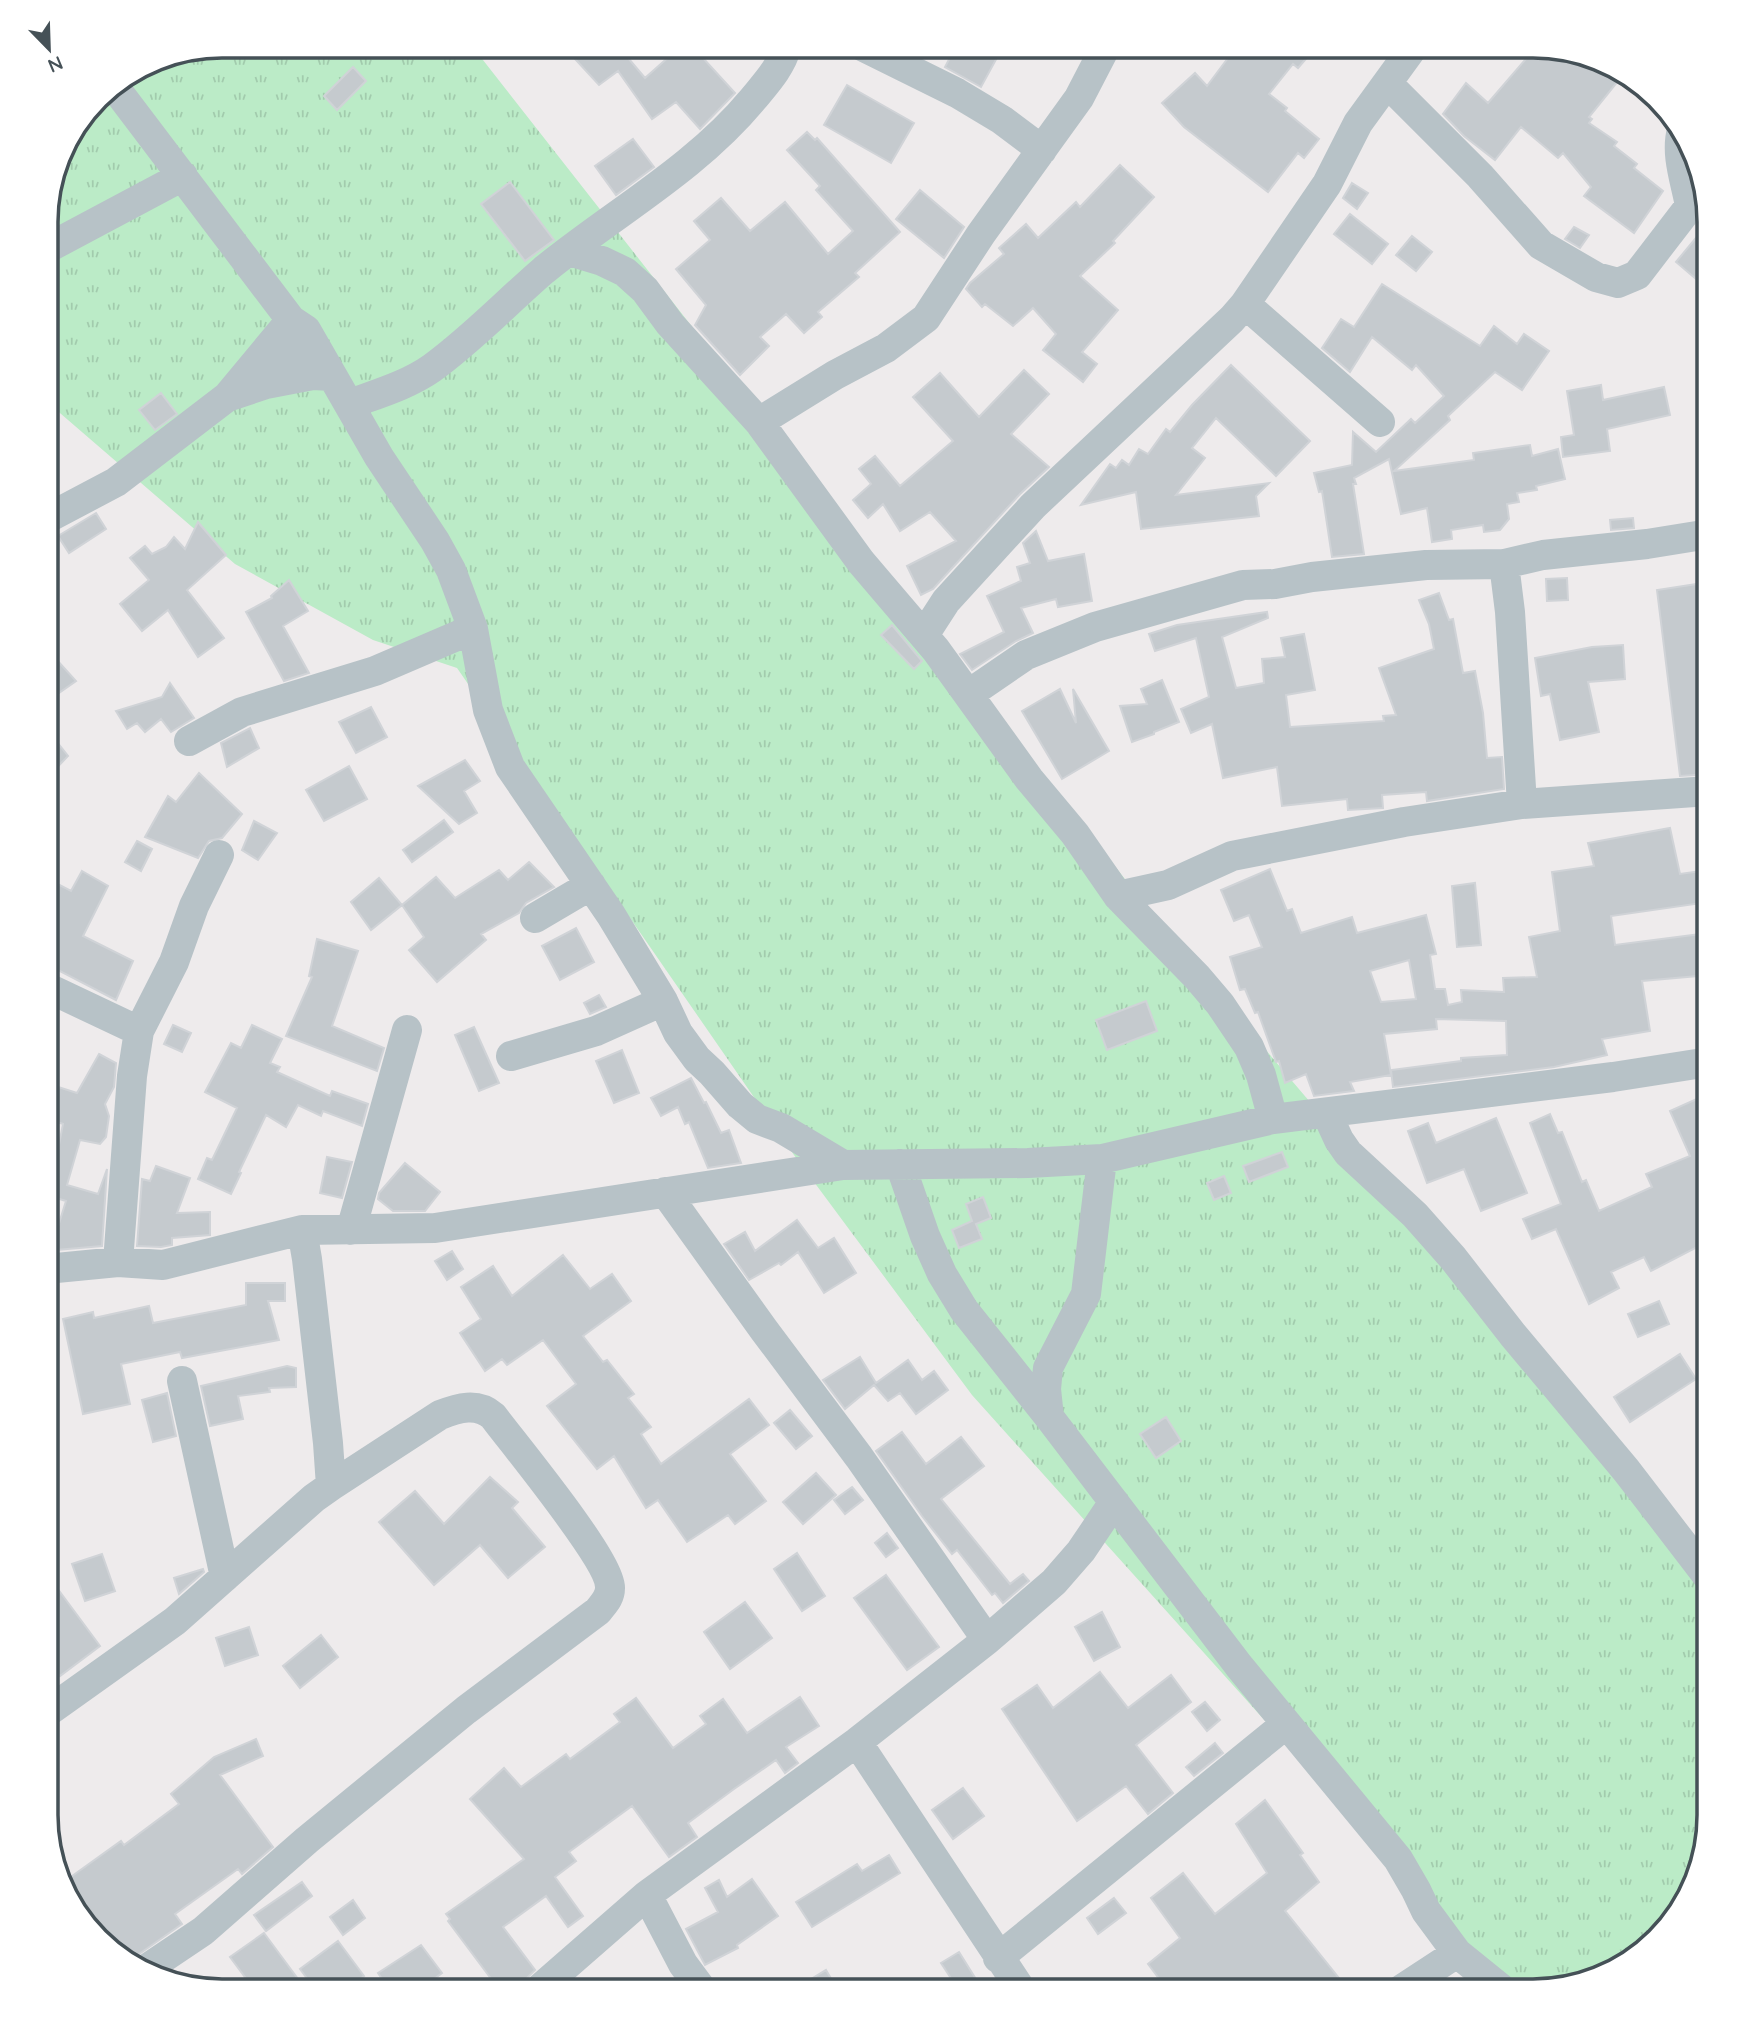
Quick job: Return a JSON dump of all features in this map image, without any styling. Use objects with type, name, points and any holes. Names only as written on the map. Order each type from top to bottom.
[{"type":"street","points":[[350,404],[392,389],[431,369],[569,251],[676,173],[731,125],[771,78],[783,58]]},
{"type":"street","points":[[885,58],[990,113],[1042,150]]},
{"type":"street","points":[[758,422],[835,375],[886,348],[926,318],[981,234],[1079,98],[1100,58]]},
{"type":"street","points":[[924,635],[946,601],[1033,506],[1245,304],[1327,184],[1358,123],[1406,58]]},
{"type":"street","points":[[1388,84],[1480,176],[1541,245],[1596,277],[1618,283],[1637,275],[1696,207]]},
{"type":"street","points":[[120,94],[299,325],[350,404],[379,457],[435,541],[451,570],[473,629],[488,710],[510,767],[591,885],[663,1001],[678,1033],[697,1059],[740,1105],[757,1119],[781,1129],[843,1165]]},
{"type":"street","points":[[1680,149],[1696,199]]},
{"type":"street","points":[[58,243],[183,176]]},
{"type":"street","points":[[569,251],[602,261],[625,272],[645,290],[670,324],[758,422],[861,562],[924,635],[969,694],[1029,779],[1075,834],[1118,896],[1220,1004],[1249,1047],[1261,1075],[1273,1119]]},
{"type":"street","points":[[1245,304],[1380,422]]},
{"type":"street","points":[[266,384],[297,349],[299,325]]},
{"type":"street","points":[[58,513],[116,482],[227,397],[299,325]]},
{"type":"street","points":[[227,397],[266,384],[313,375],[332,376]]},
{"type":"street","points":[[969,694],[1026,655],[1083,631],[1243,585],[1275,584],[1312,577],[1426,565],[1504,564],[1543,555],[1697,536]]},
{"type":"street","points":[[1504,564],[1510,612],[1522,804]]},
{"type":"street","points":[[189,741],[242,712],[375,671],[473,629]]},
{"type":"street","points":[[1118,896],[1168,885],[1232,856],[1404,821],[1522,804],[1697,792]]},
{"type":"street","points":[[118,1262],[132,1076],[139,1031],[174,962],[194,905],[219,855]]},
{"type":"street","points":[[535,918],[591,885]]},
{"type":"street","points":[[58,992],[139,1031]]},
{"type":"street","points":[[511,1056],[596,1031],[663,1001]]},
{"type":"street","points":[[351,1230],[407,1030]]},
{"type":"street","points":[[58,1268],[118,1262],[163,1265],[302,1230],[435,1228],[843,1165],[1028,1163],[1102,1159],[1273,1119],[1697,1064]]},
{"type":"street","points":[[1327,1114],[1348,1153],[1415,1215],[1452,1258],[1626,1470],[1697,1561]]},
{"type":"street","points":[[1049,1417],[1046,1389],[1048,1368],[1086,1294],[1102,1159]]},
{"type":"street","points":[[900,1164],[925,1236],[942,1274],[964,1310],[1286,1724],[1398,1859],[1426,1911],[1457,1952],[1489,1979]]},
{"type":"street","points":[[665,1192],[859,1457],[987,1640]]},
{"type":"street","points":[[302,1230],[331,1486]]},
{"type":"street","points":[[182,1381],[225,1577]]},
{"type":"street","points":[[58,1705],[176,1621],[331,1486],[440,1415],[454,1409],[475,1407],[493,1416],[589,1543],[609,1579],[611,1587],[608,1599],[598,1611],[466,1710],[307,1840],[203,1931],[154,1964]]},
{"type":"street","points":[[552,1979],[647,1895],[857,1742],[987,1640],[1054,1582],[1081,1551],[1114,1502]]},
{"type":"street","points":[[998,1958],[1286,1724]]},
{"type":"street","points":[[857,1742],[1013,1979]]},
{"type":"street","points":[[647,1895],[694,1979]]},
{"type":"street","points":[[1418,1979],[1457,1952]]},
{"type":"green space","points":[[222,58],[481,58],[1179,948],[1412,1222],[1697,1577],[1696,1837],[1689,1868],[1680,1888],[1649,1931],[1624,1952],[1576,1974],[1555,1978],[1476,1979],[1366,1833],[972,1395],[794,1155],[457,668],[373,640],[235,564],[58,411],[58,211],[63,179],[75,149],[98,114],[114,98],[159,70],[190,61]]},
{"type":"building","points":[[574,58],[628,58],[645,78],[668,58],[703,58],[735,93],[700,129],[676,102],[652,119],[618,71],[599,85]]},
{"type":"building","points":[[950,58],[997,58],[981,87],[945,67]]},
{"type":"building","points":[[1228,58],[1307,58],[1298,68],[1293,64],[1269,94],[1319,139],[1304,158],[1298,153],[1268,192],[1184,127],[1162,103],[1195,73],[1207,86]]},
{"type":"building","points":[[1527,58],[1576,63],[1606,75],[1618,82],[1589,117],[1592,119],[1589,123],[1617,142],[1614,146],[1637,164],[1634,168],[1663,191],[1634,233],[1584,196],[1591,187],[1563,153],[1558,158],[1521,127],[1495,160],[1464,136],[1443,114],[1466,83],[1488,103]]},
{"type":"building","points":[[353,67],[366,81],[337,110],[324,96]]},
{"type":"building","points":[[847,85],[914,123],[891,163],[824,125]]},
{"type":"building","points":[[807,132],[815,140],[817,138],[900,232],[855,273],[859,277],[818,312],[822,317],[804,333],[786,314],[760,337],[769,346],[740,375],[695,325],[706,305],[676,269],[710,240],[694,221],[721,198],[750,231],[785,202],[828,254],[853,231],[816,190],[820,186],[787,150]]},
{"type":"building","points":[[633,139],[654,167],[616,195],[595,166]]},
{"type":"building","points":[[1120,165],[1154,197],[1113,241],[1115,243],[1080,276],[1118,310],[1082,352],[1097,364],[1083,382],[1043,350],[1056,334],[1033,308],[1013,326],[985,304],[982,307],[966,289],[1004,254],[999,248],[1026,224],[1038,238],[1076,202],[1080,207]]},
{"type":"building","points":[[510,182],[554,240],[525,261],[481,204]]},
{"type":"building","points":[[1352,183],[1368,193],[1357,209],[1343,198]]},
{"type":"building","points":[[920,190],[964,227],[944,258],[896,219]]},
{"type":"building","points":[[1350,214],[1388,244],[1372,264],[1334,234]]},
{"type":"building","points":[[1574,227],[1589,235],[1580,248],[1565,239]]},
{"type":"building","points":[[1412,236],[1432,252],[1416,271],[1396,255]]},
{"type":"building","points":[[1697,237],[1697,280],[1676,262]]},
{"type":"building","points":[[1382,284],[1480,346],[1494,326],[1517,344],[1524,334],[1549,351],[1522,390],[1495,372],[1448,416],[1450,420],[1394,471],[1474,460],[1473,453],[1530,445],[1532,456],[1558,449],[1565,479],[1536,486],[1537,490],[1517,493],[1519,502],[1507,504],[1509,519],[1500,530],[1484,532],[1483,525],[1451,530],[1452,539],[1432,542],[1427,508],[1401,514],[1389,459],[1354,478],[1364,554],[1332,557],[1322,491],[1319,492],[1314,473],[1352,465],[1353,432],[1376,452],[1411,419],[1415,423],[1444,396],[1416,365],[1412,370],[1372,337],[1350,372],[1322,348],[1341,319],[1354,327]]},
{"type":"building","points":[[1231,365],[1310,441],[1276,476],[1216,418],[1192,448],[1205,458],[1176,495],[1269,483],[1256,496],[1259,516],[1141,529],[1136,492],[1081,505],[1110,464],[1116,468],[1122,460],[1129,465],[1139,449],[1148,454],[1166,429],[1170,432]]},
{"type":"building","points":[[1024,370],[1049,394],[1011,434],[1049,467],[1020,494],[933,589],[921,595],[907,566],[956,541],[930,512],[900,531],[883,504],[868,518],[853,500],[871,484],[859,469],[875,456],[900,486],[953,441],[913,397],[940,373],[979,417]]},
{"type":"building","points":[[1601,385],[1603,400],[1664,387],[1670,415],[1607,429],[1610,451],[1563,457],[1561,437],[1574,435],[1567,391]]},
{"type":"building","points":[[161,393],[177,414],[155,430],[139,410]]},
{"type":"building","points":[[96,513],[106,529],[69,553],[58,536]]},
{"type":"building","points":[[1633,518],[1634,528],[1611,530],[1610,520]]},
{"type":"building","points":[[198,522],[226,555],[187,590],[224,638],[198,657],[168,610],[142,631],[120,604],[149,580],[130,558],[145,546],[152,554],[166,547],[174,537],[185,549]]},
{"type":"building","points":[[1036,531],[1048,561],[1084,554],[1092,601],[1058,607],[1056,599],[1021,608],[1033,633],[972,670],[960,654],[1004,632],[987,596],[1021,581],[1017,567],[1030,563],[1023,543]]},
{"type":"building","points":[[1567,578],[1568,600],[1547,601],[1546,579]]},
{"type":"building","points":[[289,580],[308,611],[283,626],[309,673],[284,681],[246,612],[272,598],[271,596]]},
{"type":"building","points":[[1697,584],[1697,775],[1680,776],[1657,590]]},
{"type":"building","points":[[1439,593],[1449,620],[1453,619],[1463,673],[1475,671],[1483,713],[1487,758],[1502,757],[1504,789],[1427,801],[1426,792],[1382,795],[1383,808],[1348,810],[1347,799],[1282,806],[1277,767],[1223,778],[1212,724],[1191,733],[1181,709],[1209,697],[1196,638],[1155,651],[1149,634],[1177,625],[1267,612],[1268,618],[1222,637],[1236,688],[1264,683],[1262,659],[1285,657],[1281,638],[1304,634],[1315,690],[1286,695],[1290,727],[1384,721],[1383,716],[1396,715],[1379,668],[1434,649],[1429,624],[1419,600]]},
{"type":"building","points":[[892,625],[922,661],[914,669],[881,635]]},
{"type":"building","points":[[1623,645],[1625,679],[1588,682],[1599,732],[1560,740],[1550,694],[1541,696],[1535,658],[1592,647]]},
{"type":"building","points":[[58,661],[76,681],[58,694]]},
{"type":"building","points":[[1162,680],[1179,722],[1132,742],[1120,706],[1147,704],[1141,689]]},
{"type":"building","points":[[170,683],[194,718],[171,732],[161,719],[145,732],[137,723],[127,729],[116,711],[162,697]]},
{"type":"building","points":[[1060,689],[1076,723],[1073,689],[1109,751],[1062,779],[1022,711]]},
{"type":"building","points":[[371,707],[387,737],[356,753],[339,722]]},
{"type":"building","points":[[250,728],[259,748],[227,767],[221,743]]},
{"type":"building","points":[[58,743],[68,756],[58,766]]},
{"type":"building","points":[[465,760],[480,781],[464,791],[477,813],[459,824],[418,786]]},
{"type":"building","points":[[349,766],[367,799],[324,821],[306,790]]},
{"type":"building","points":[[199,773],[242,814],[222,838],[209,841],[198,858],[145,837],[168,796],[176,802]]},
{"type":"building","points":[[444,820],[453,832],[412,862],[403,850]]},
{"type":"building","points":[[254,821],[277,833],[258,860],[242,850]]},
{"type":"building","points":[[1670,828],[1680,874],[1697,872],[1697,904],[1611,916],[1615,945],[1697,935],[1697,976],[1642,981],[1650,1031],[1602,1039],[1607,1055],[1554,1067],[1393,1087],[1391,1070],[1461,1061],[1461,1058],[1507,1055],[1506,1021],[1436,1019],[1437,1029],[1384,1034],[1391,1075],[1350,1082],[1354,1091],[1314,1096],[1306,1074],[1285,1083],[1279,1061],[1276,1062],[1258,1012],[1255,1013],[1245,989],[1240,990],[1230,957],[1262,947],[1249,915],[1234,921],[1221,890],[1270,869],[1287,911],[1292,909],[1301,933],[1352,917],[1357,933],[1426,915],[1436,954],[1430,955],[1435,989],[1445,989],[1448,1005],[1462,1002],[1461,990],[1504,992],[1503,978],[1537,977],[1529,937],[1560,931],[1552,872],[1594,866],[1588,843]],"holes":[[[1409,960],[1416,999],[1381,1002],[1370,971]]]},
{"type":"building","points":[[137,841],[152,849],[141,871],[125,862]]},
{"type":"building","points":[[529,862],[554,887],[526,903],[519,913],[481,934],[486,940],[437,982],[409,950],[424,937],[402,905],[436,877],[455,898],[499,870],[508,880]]},
{"type":"building","points":[[82,871],[108,886],[83,936],[133,961],[116,1000],[58,970],[58,884],[71,891]]},
{"type":"building","points":[[379,878],[402,905],[371,930],[351,902]]},
{"type":"building","points":[[1475,883],[1481,945],[1457,947],[1452,886]]},
{"type":"building","points":[[576,928],[594,962],[560,980],[542,946]]},
{"type":"building","points":[[317,939],[358,951],[332,1026],[384,1048],[377,1071],[286,1036],[312,977],[309,976]]},
{"type":"building","points":[[599,995],[606,1007],[590,1014],[584,1003]]},
{"type":"building","points":[[1146,1001],[1157,1031],[1107,1050],[1096,1020]]},
{"type":"building","points":[[173,1025],[191,1033],[182,1052],[164,1044]]},
{"type":"building","points":[[252,1025],[282,1039],[270,1063],[280,1067],[277,1072],[330,1096],[332,1091],[368,1104],[362,1126],[323,1111],[321,1116],[298,1105],[286,1127],[266,1115],[231,1194],[198,1179],[207,1158],[212,1160],[237,1108],[205,1092],[231,1043],[241,1048]]},
{"type":"building","points":[[474,1027],[499,1083],[479,1091],[455,1035]]},
{"type":"building","points":[[622,1050],[639,1093],[614,1103],[596,1061]]},
{"type":"building","points":[[99,1054],[116,1063],[114,1087],[105,1104],[109,1116],[106,1137],[100,1144],[80,1140],[67,1185],[98,1194],[107,1169],[102,1246],[58,1250],[58,1227],[66,1201],[58,1199],[58,1150],[63,1124],[58,1122],[58,1087],[77,1093]]},
{"type":"building","points":[[691,1078],[721,1133],[729,1130],[741,1163],[708,1168],[689,1122],[685,1124],[678,1107],[661,1116],[651,1098]]},
{"type":"building","points":[[1697,1099],[1697,1247],[1651,1271],[1644,1257],[1611,1272],[1619,1288],[1589,1304],[1556,1229],[1532,1239],[1523,1219],[1561,1204],[1530,1123],[1550,1114],[1558,1133],[1562,1132],[1582,1182],[1586,1180],[1599,1211],[1652,1187],[1646,1174],[1690,1156],[1670,1111]]},
{"type":"building","points":[[1496,1118],[1527,1193],[1481,1211],[1464,1169],[1427,1183],[1408,1131],[1428,1123],[1436,1143]]},
{"type":"building","points":[[1282,1152],[1288,1167],[1249,1182],[1243,1166]]},
{"type":"building","points":[[327,1157],[352,1162],[342,1198],[320,1193]]},
{"type":"building","points":[[405,1163],[440,1192],[425,1211],[393,1211],[378,1199],[379,1193]]},
{"type":"building","points":[[156,1166],[190,1178],[177,1213],[210,1212],[210,1235],[172,1238],[172,1245],[161,1247],[137,1246],[142,1179],[150,1181]]},
{"type":"building","points":[[1224,1176],[1231,1193],[1214,1200],[1207,1183]]},
{"type":"building","points":[[983,1197],[991,1218],[976,1224],[982,1239],[959,1248],[952,1230],[972,1221],[966,1204]]},
{"type":"building","points":[[797,1220],[818,1248],[834,1238],[856,1273],[824,1293],[798,1252],[781,1265],[779,1263],[749,1280],[724,1244],[745,1232],[755,1251]]},
{"type":"building","points":[[452,1251],[463,1269],[447,1280],[435,1261]]},
{"type":"building","points":[[563,1255],[590,1289],[612,1274],[631,1301],[583,1336],[603,1362],[607,1360],[634,1394],[628,1398],[651,1427],[641,1434],[661,1464],[749,1399],[769,1425],[730,1454],[766,1501],[735,1524],[728,1515],[687,1542],[658,1500],[646,1508],[614,1456],[597,1469],[547,1406],[576,1384],[543,1340],[507,1365],[502,1359],[485,1371],[460,1333],[481,1319],[461,1287],[493,1266],[512,1296]]},
{"type":"building","points":[[246,1283],[285,1283],[285,1301],[268,1301],[279,1340],[182,1358],[180,1352],[121,1364],[130,1404],[83,1414],[63,1319],[93,1312],[94,1318],[149,1306],[153,1323],[246,1305]]},
{"type":"building","points":[[1659,1301],[1669,1324],[1638,1337],[1628,1314]]},
{"type":"building","points":[[1680,1354],[1696,1379],[1630,1422],[1614,1397]]},
{"type":"building","points":[[860,1357],[876,1383],[908,1360],[922,1380],[934,1371],[948,1390],[916,1414],[900,1393],[888,1401],[874,1385],[845,1409],[823,1380]]},
{"type":"building","points":[[287,1366],[296,1368],[296,1387],[269,1388],[270,1392],[238,1396],[243,1419],[210,1426],[201,1386]]},
{"type":"building","points":[[167,1393],[176,1436],[153,1442],[142,1400]]},
{"type":"building","points":[[790,1410],[812,1436],[796,1449],[774,1423]]},
{"type":"building","points":[[1166,1417],[1181,1441],[1156,1458],[1140,1434]]},
{"type":"building","points":[[902,1432],[926,1464],[961,1437],[984,1466],[941,1499],[1010,1584],[1023,1574],[1029,1581],[1003,1603],[995,1593],[992,1595],[957,1550],[952,1554],[876,1451]]},
{"type":"building","points":[[816,1473],[836,1495],[803,1524],[783,1502]]},
{"type":"building","points":[[490,1477],[518,1502],[512,1508],[545,1547],[508,1578],[480,1545],[434,1585],[379,1522],[415,1491],[444,1524]]},
{"type":"building","points":[[852,1487],[863,1500],[845,1514],[834,1500]]},
{"type":"building","points":[[887,1533],[898,1548],[886,1557],[875,1543]]},
{"type":"building","points":[[797,1553],[825,1596],[802,1611],[774,1569]]},
{"type":"building","points":[[102,1554],[115,1591],[85,1601],[72,1564]]},
{"type":"building","points":[[203,1569],[204,1572],[179,1594],[174,1578]]},
{"type":"building","points":[[886,1575],[939,1647],[907,1670],[854,1598]]},
{"type":"building","points":[[58,1589],[100,1646],[60,1676],[58,1673]]},
{"type":"building","points":[[745,1602],[772,1638],[730,1669],[704,1632]]},
{"type":"building","points":[[1102,1612],[1120,1647],[1094,1661],[1075,1627]]},
{"type":"building","points":[[249,1627],[258,1655],[225,1666],[216,1638]]},
{"type":"building","points":[[321,1635],[338,1657],[300,1688],[283,1666]]},
{"type":"building","points":[[1100,1672],[1128,1708],[1171,1675],[1191,1702],[1136,1745],[1173,1793],[1148,1814],[1126,1786],[1077,1821],[1002,1709],[1037,1685],[1053,1708]]},
{"type":"building","points":[[800,1697],[819,1726],[786,1747],[798,1763],[785,1773],[776,1760],[734,1789],[688,1823],[697,1837],[669,1857],[632,1806],[569,1852],[576,1861],[555,1877],[583,1916],[568,1927],[546,1896],[503,1927],[535,1970],[526,1979],[491,1979],[448,1921],[450,1919],[446,1914],[524,1859],[470,1799],[504,1768],[521,1787],[566,1754],[570,1759],[620,1722],[614,1714],[636,1698],[673,1748],[706,1724],[700,1716],[723,1699],[747,1733]]},
{"type":"building","points":[[1205,1702],[1220,1720],[1207,1731],[1192,1712]]},
{"type":"building","points":[[256,1739],[263,1756],[220,1775],[273,1847],[242,1874],[238,1869],[175,1914],[182,1924],[137,1955],[114,1939],[98,1923],[70,1877],[121,1841],[124,1845],[179,1804],[171,1794],[214,1757]]},
{"type":"building","points":[[1215,1743],[1223,1753],[1194,1776],[1186,1767]]},
{"type":"building","points":[[963,1788],[984,1816],[953,1839],[932,1810]]},
{"type":"building","points":[[1265,1800],[1303,1853],[1300,1855],[1319,1882],[1285,1911],[1338,1979],[1159,1979],[1148,1964],[1180,1938],[1151,1898],[1183,1873],[1215,1914],[1267,1873],[1236,1824]]},
{"type":"building","points":[[889,1855],[900,1873],[812,1927],[796,1902],[857,1864],[862,1871]]},
{"type":"building","points":[[752,1879],[778,1916],[737,1945],[738,1948],[705,1965],[686,1929],[718,1912],[705,1888],[719,1880],[727,1897]]},
{"type":"building","points":[[302,1882],[312,1896],[266,1931],[254,1915]]},
{"type":"building","points":[[1114,1898],[1126,1913],[1098,1934],[1087,1918]]},
{"type":"building","points":[[353,1900],[365,1918],[343,1935],[330,1917]]},
{"type":"building","points":[[264,1933],[298,1979],[246,1979],[230,1957]]},
{"type":"building","points":[[338,1941],[364,1976],[360,1979],[307,1979],[300,1969]]},
{"type":"building","points":[[421,1945],[442,1973],[434,1979],[382,1979],[378,1973]]},
{"type":"building","points":[[959,1952],[976,1979],[951,1979],[941,1963]]},
{"type":"building","points":[[826,1970],[831,1979],[811,1979]]}]
